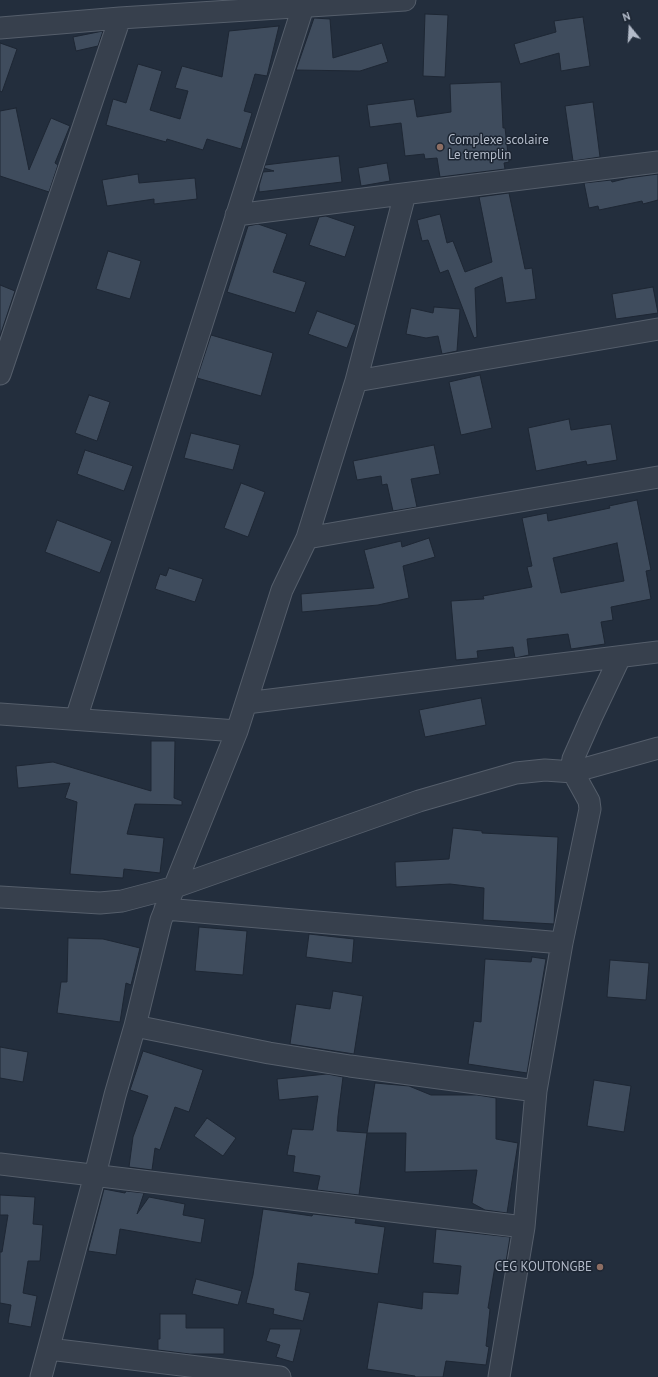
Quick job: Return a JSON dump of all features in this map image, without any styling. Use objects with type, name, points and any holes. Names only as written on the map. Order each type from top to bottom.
[{"type":"street","points":[[0,28],[120,18],[405,0]]},
{"type":"street","points":[[76,719],[303,7]]},
{"type":"street","points":[[0,374],[120,18]]},
{"type":"street","points":[[236,215],[658,162]]},
{"type":"street","points":[[41,1377],[165,909],[237,731],[282,590],[307,538],[356,381],[405,194]]},
{"type":"street","points":[[356,381],[658,329]]},
{"type":"street","points":[[307,538],[658,477]]},
{"type":"street","points":[[246,703],[658,652]]},
{"type":"street","points":[[499,1377],[524,1227],[536,1091],[562,944],[590,809],[586,794],[573,772],[573,759],[620,657]]},
{"type":"street","points":[[0,714],[237,731]]},
{"type":"street","points":[[0,897],[100,903],[122,901],[175,887],[419,801],[516,773],[545,770],[573,772],[658,748]]},
{"type":"street","points":[[165,909],[516,938],[562,944]]},
{"type":"street","points":[[135,1026],[276,1055],[536,1091]]},
{"type":"street","points":[[0,1164],[524,1227]]},
{"type":"street","points":[[49,1349],[280,1377]]},
{"type":"building","points":[[425,14],[448,15],[445,77],[423,76]]},
{"type":"building","points":[[583,17],[590,66],[561,71],[559,53],[520,64],[514,44],[556,32],[554,21]]},
{"type":"building","points":[[314,18],[330,19],[333,58],[382,43],[388,62],[360,71],[296,70]]},
{"type":"building","points":[[279,26],[267,76],[255,74],[244,111],[252,113],[241,149],[207,139],[203,150],[167,139],[166,142],[106,125],[113,99],[126,103],[138,64],[162,71],[150,110],[180,119],[188,91],[175,88],[182,66],[222,77],[229,31]]},
{"type":"building","points":[[103,31],[98,46],[76,51],[73,37]]},
{"type":"building","points":[[0,43],[17,49],[2,92],[0,91]]},
{"type":"building","points":[[501,82],[503,128],[505,128],[509,162],[504,163],[505,169],[440,177],[437,158],[425,159],[424,154],[405,156],[401,123],[370,127],[367,105],[414,99],[417,117],[451,112],[450,84]]},
{"type":"building","points":[[593,102],[600,157],[573,161],[565,106]]},
{"type":"building","points":[[16,108],[29,170],[51,118],[70,126],[55,163],[58,165],[49,192],[0,176],[0,111]]},
{"type":"building","points":[[339,156],[342,182],[259,192],[263,172],[274,171],[264,168],[265,165]]},
{"type":"building","points":[[387,163],[390,181],[361,186],[358,168]]},
{"type":"building","points":[[138,174],[139,183],[195,178],[197,199],[154,204],[154,199],[107,206],[102,180]]},
{"type":"building","points":[[658,174],[658,200],[643,204],[642,201],[599,210],[598,206],[589,208],[584,183],[611,180],[612,182]]},
{"type":"building","points":[[509,193],[525,269],[532,268],[536,299],[506,303],[502,277],[475,288],[477,337],[474,338],[448,270],[440,273],[428,240],[422,241],[417,220],[440,214],[447,243],[453,241],[465,272],[492,262],[479,197]]},
{"type":"building","points":[[326,216],[355,226],[345,257],[309,245],[319,217]]},
{"type":"building","points":[[258,224],[287,234],[273,272],[306,282],[295,313],[227,292],[248,226]]},
{"type":"building","points":[[108,251],[141,261],[130,299],[96,289]]},
{"type":"building","points":[[0,285],[15,291],[0,336]]},
{"type":"building","points":[[653,287],[658,313],[616,319],[612,294]]},
{"type":"building","points":[[434,307],[460,309],[457,351],[442,354],[438,336],[426,338],[406,334],[411,308],[433,313]]},
{"type":"building","points":[[317,311],[356,325],[347,348],[308,334]]},
{"type":"building","points":[[211,335],[273,353],[261,396],[197,378]]},
{"type":"building","points":[[480,375],[492,428],[461,435],[449,382]]},
{"type":"building","points":[[89,395],[110,402],[97,441],[75,433]]},
{"type":"building","points":[[569,419],[571,430],[611,424],[617,460],[587,465],[586,461],[536,471],[528,428]]},
{"type":"building","points":[[191,433],[240,445],[233,470],[184,458]]},
{"type":"building","points":[[434,445],[440,474],[411,479],[417,507],[393,511],[387,484],[382,485],[381,476],[357,480],[353,461]]},
{"type":"building","points":[[85,450],[133,466],[124,491],[77,474]]},
{"type":"building","points":[[241,483],[265,492],[248,537],[224,528]]},
{"type":"building","points":[[637,500],[651,570],[646,571],[651,599],[611,607],[613,620],[601,622],[605,644],[571,649],[568,634],[527,639],[529,655],[515,658],[513,647],[477,651],[478,658],[456,660],[451,601],[484,599],[483,596],[532,587],[527,567],[532,566],[522,518],[547,513],[548,521],[610,508],[609,506]],"holes":[[[617,543],[624,581],[561,593],[553,558]]]},
{"type":"building","points":[[57,520],[112,541],[100,573],[45,552]]},
{"type":"building","points":[[429,538],[435,557],[403,566],[409,598],[378,605],[302,612],[301,594],[374,588],[364,550],[401,541],[402,547]]},
{"type":"building","points":[[169,568],[203,579],[195,602],[155,589],[160,574],[166,576]]},
{"type":"building","points":[[481,698],[486,725],[425,737],[419,710]]},
{"type":"building","points":[[151,741],[175,741],[174,798],[182,801],[182,805],[135,804],[127,834],[164,838],[160,873],[124,869],[123,878],[70,874],[77,802],[65,798],[70,783],[18,788],[16,766],[53,762],[151,791]]},
{"type":"building","points":[[453,828],[482,831],[482,833],[558,837],[554,924],[483,920],[484,888],[450,884],[396,887],[395,862],[449,859]]},
{"type":"building","points":[[199,927],[247,931],[243,975],[195,971]]},
{"type":"building","points":[[309,934],[354,939],[352,963],[306,957]]},
{"type":"building","points":[[68,938],[103,939],[140,948],[131,985],[126,983],[120,1022],[57,1013],[61,982],[67,982]]},
{"type":"building","points":[[532,957],[546,959],[527,1073],[468,1064],[474,1021],[481,1022],[485,959],[531,962]]},
{"type":"building","points":[[610,960],[649,963],[646,1000],[607,997]]},
{"type":"building","points":[[333,991],[363,996],[354,1054],[290,1044],[296,1004],[330,1009]]},
{"type":"building","points":[[0,1047],[28,1052],[23,1082],[0,1078]]},
{"type":"building","points":[[143,1051],[203,1070],[189,1112],[175,1107],[160,1150],[155,1148],[152,1170],[129,1167],[133,1137],[148,1096],[130,1090]]},
{"type":"building","points":[[327,1074],[343,1077],[337,1131],[367,1133],[359,1195],[317,1190],[320,1176],[293,1172],[295,1156],[287,1155],[292,1129],[313,1130],[318,1096],[279,1100],[277,1079]]},
{"type":"building","points":[[594,1080],[631,1086],[624,1132],[587,1126]]},
{"type":"building","points":[[375,1083],[409,1086],[431,1095],[477,1095],[496,1098],[496,1139],[518,1143],[507,1213],[485,1210],[472,1203],[477,1170],[405,1172],[406,1133],[367,1133]]},
{"type":"building","points":[[207,1118],[236,1138],[223,1156],[194,1136]]},
{"type":"building","points":[[104,1189],[125,1193],[126,1191],[144,1193],[137,1214],[149,1197],[185,1204],[183,1215],[205,1219],[201,1243],[120,1229],[116,1255],[88,1251]]},
{"type":"building","points":[[0,1195],[35,1197],[33,1224],[43,1225],[40,1261],[28,1261],[23,1293],[37,1296],[31,1327],[8,1323],[11,1305],[0,1303],[0,1252],[2,1252],[8,1215],[0,1215]]},
{"type":"building","points":[[263,1209],[312,1216],[313,1214],[356,1219],[355,1223],[385,1227],[378,1274],[298,1263],[295,1290],[310,1293],[303,1321],[273,1314],[274,1309],[246,1303],[253,1275]]},
{"type":"building","points":[[436,1229],[510,1237],[505,1268],[495,1266],[488,1308],[490,1309],[486,1346],[489,1347],[486,1365],[446,1361],[443,1377],[415,1377],[367,1369],[378,1302],[422,1309],[423,1292],[458,1294],[461,1266],[433,1263]]},
{"type":"building","points":[[196,1279],[242,1291],[238,1305],[192,1294]]},
{"type":"building","points":[[160,1314],[186,1314],[186,1328],[224,1328],[224,1354],[190,1354],[158,1350],[158,1339],[160,1339]]},
{"type":"building","points":[[270,1329],[301,1329],[293,1362],[276,1357],[280,1345],[266,1341]]},
{"type":"place","name":"Complexe scolaire Le tremplin","points":[[440,147]]},
{"type":"place","name":"CEG KOUTONGBE","points":[[600,1267]]}]
